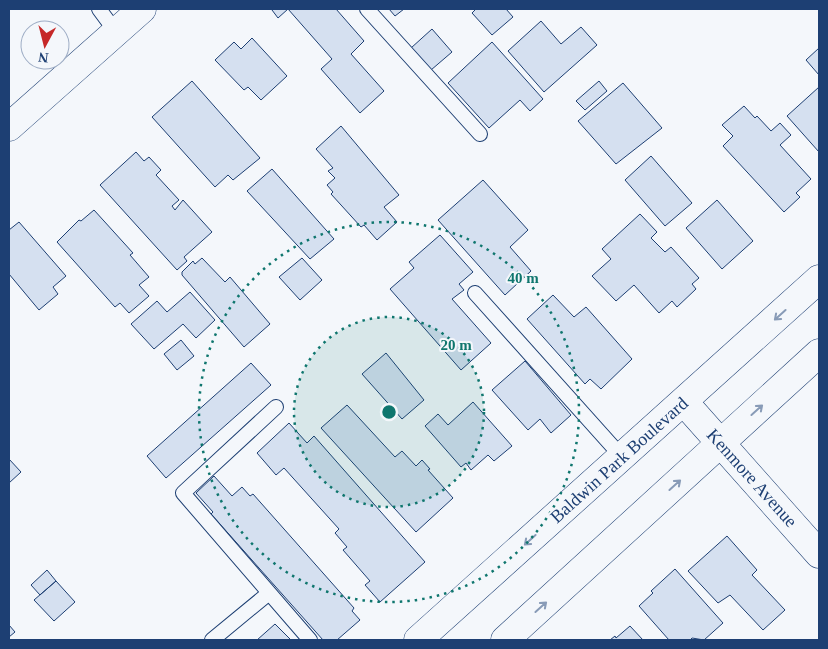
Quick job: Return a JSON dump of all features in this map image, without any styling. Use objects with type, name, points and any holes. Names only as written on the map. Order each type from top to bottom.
[{"type":"main road","points":[[9,127],[142,9]]},
{"type":"main road","name":"Baldwin Park Boulevard","points":[[418,640],[819,279]]},
{"type":"main road","points":[[504,640],[819,353]]},
{"type":"main road","name":"Kenmore Avenue","points":[[684,402],[819,554]]},
{"type":"lane","points":[[99,9],[116,32]]},
{"type":"lane","points":[[367,9],[480,134]]},
{"type":"lane","points":[[475,293],[622,457]]},
{"type":"lane","points":[[276,407],[183,493],[310,640]]},
{"type":"lane","points":[[219,638],[269,592]]},
{"type":"building","points":[[273,9],[288,9],[278,18]]},
{"type":"building","points":[[288,9],[336,9],[364,41],[351,54],[384,91],[360,113],[321,69],[332,59]]},
{"type":"building","points":[[389,9],[404,9],[395,16]]},
{"type":"building","points":[[476,9],[506,9],[513,17],[492,35],[472,13]]},
{"type":"building","points":[[541,21],[561,44],[581,27],[597,45],[544,92],[508,51]]},
{"type":"building","points":[[432,29],[452,52],[431,70],[411,48]]},
{"type":"building","points":[[252,38],[287,76],[261,100],[248,87],[244,90],[215,60],[234,42],[241,49]]},
{"type":"building","points":[[492,42],[543,99],[530,111],[520,100],[489,128],[448,83]]},
{"type":"building","points":[[819,48],[819,75],[806,60]]},
{"type":"building","points":[[192,81],[260,158],[233,180],[228,175],[215,187],[152,117]]},
{"type":"building","points":[[599,81],[607,91],[585,110],[576,101]]},
{"type":"building","points":[[623,83],[662,128],[616,164],[578,121]]},
{"type":"building","points":[[819,87],[819,152],[787,116]]},
{"type":"building","points":[[744,106],[771,131],[780,123],[791,135],[780,145],[811,179],[796,193],[800,197],[784,212],[723,146],[733,136],[722,125]]},
{"type":"building","points":[[341,126],[399,195],[384,207],[397,222],[377,240],[364,225],[361,227],[331,194],[333,192],[327,185],[335,178],[328,171],[333,168],[316,149]]},
{"type":"building","points":[[136,152],[144,161],[149,157],[161,170],[156,175],[179,200],[172,206],[175,210],[183,200],[212,232],[184,257],[187,261],[177,270],[100,185]]},
{"type":"building","points":[[651,156],[692,203],[665,226],[625,180]]},
{"type":"building","points":[[272,169],[334,239],[310,259],[247,191]]},
{"type":"building","points":[[483,180],[528,230],[510,247],[531,271],[505,295],[438,220]]},
{"type":"building","points":[[717,200],[753,241],[722,269],[686,228]]},
{"type":"building","points":[[94,210],[133,253],[130,255],[149,277],[139,285],[149,296],[129,313],[120,303],[115,307],[57,242],[79,220],[81,221]]},
{"type":"building","points":[[640,214],[657,232],[651,238],[665,252],[671,247],[699,278],[692,284],[696,289],[677,307],[672,301],[659,313],[634,285],[616,301],[592,276],[611,259],[602,249]]},
{"type":"building","points":[[19,222],[66,276],[53,287],[58,294],[39,310],[9,274],[9,230]]},
{"type":"building","points":[[440,235],[473,272],[459,284],[464,290],[452,299],[491,343],[461,370],[390,289],[414,268],[409,262]]},
{"type":"building","points":[[202,258],[225,282],[230,277],[270,324],[244,347],[182,275],[182,272],[193,261],[195,264]]},
{"type":"building","points":[[302,258],[322,280],[300,300],[279,277]]},
{"type":"building","points":[[190,292],[215,320],[196,338],[183,324],[154,349],[131,324],[157,301],[167,312]]},
{"type":"building","points":[[553,295],[574,317],[586,307],[632,359],[601,389],[590,379],[585,384],[527,319]]},
{"type":"building","points":[[181,340],[194,356],[177,370],[164,354]]},
{"type":"building","points":[[386,353],[424,400],[402,419],[362,374]]},
{"type":"building","points":[[525,361],[571,415],[551,433],[540,419],[528,430],[492,390]]},
{"type":"building","points":[[251,363],[271,385],[166,478],[147,456]]},
{"type":"building","points":[[473,402],[512,446],[494,461],[488,455],[471,470],[466,463],[461,467],[425,426],[438,414],[448,425]]},
{"type":"building","points":[[347,405],[395,457],[402,451],[416,466],[422,460],[430,469],[428,470],[453,498],[416,532],[321,428]]},
{"type":"building","points":[[289,423],[307,443],[314,436],[425,562],[380,602],[365,585],[370,581],[343,550],[347,547],[335,533],[339,529],[284,468],[276,475],[257,453]]},
{"type":"building","points":[[9,459],[21,472],[9,483]]},
{"type":"building","points":[[214,476],[232,496],[242,487],[250,496],[253,494],[354,608],[352,611],[360,620],[337,640],[323,640],[211,514],[213,512],[196,493]]},
{"type":"building","points":[[727,536],[757,570],[752,575],[785,610],[763,630],[730,595],[718,603],[688,571]]},
{"type":"building","points":[[675,569],[723,623],[704,640],[692,638],[690,640],[669,640],[639,606],[653,593],[651,591]]},
{"type":"building","points":[[47,570],[56,581],[40,595],[31,585]]},
{"type":"building","points":[[56,581],[75,602],[54,621],[34,600]]},
{"type":"building","points":[[275,624],[291,640],[257,640]]},
{"type":"building","points":[[9,625],[15,632],[9,637]]},
{"type":"building","points":[[630,626],[643,640],[610,640],[615,636],[616,638]]}]
